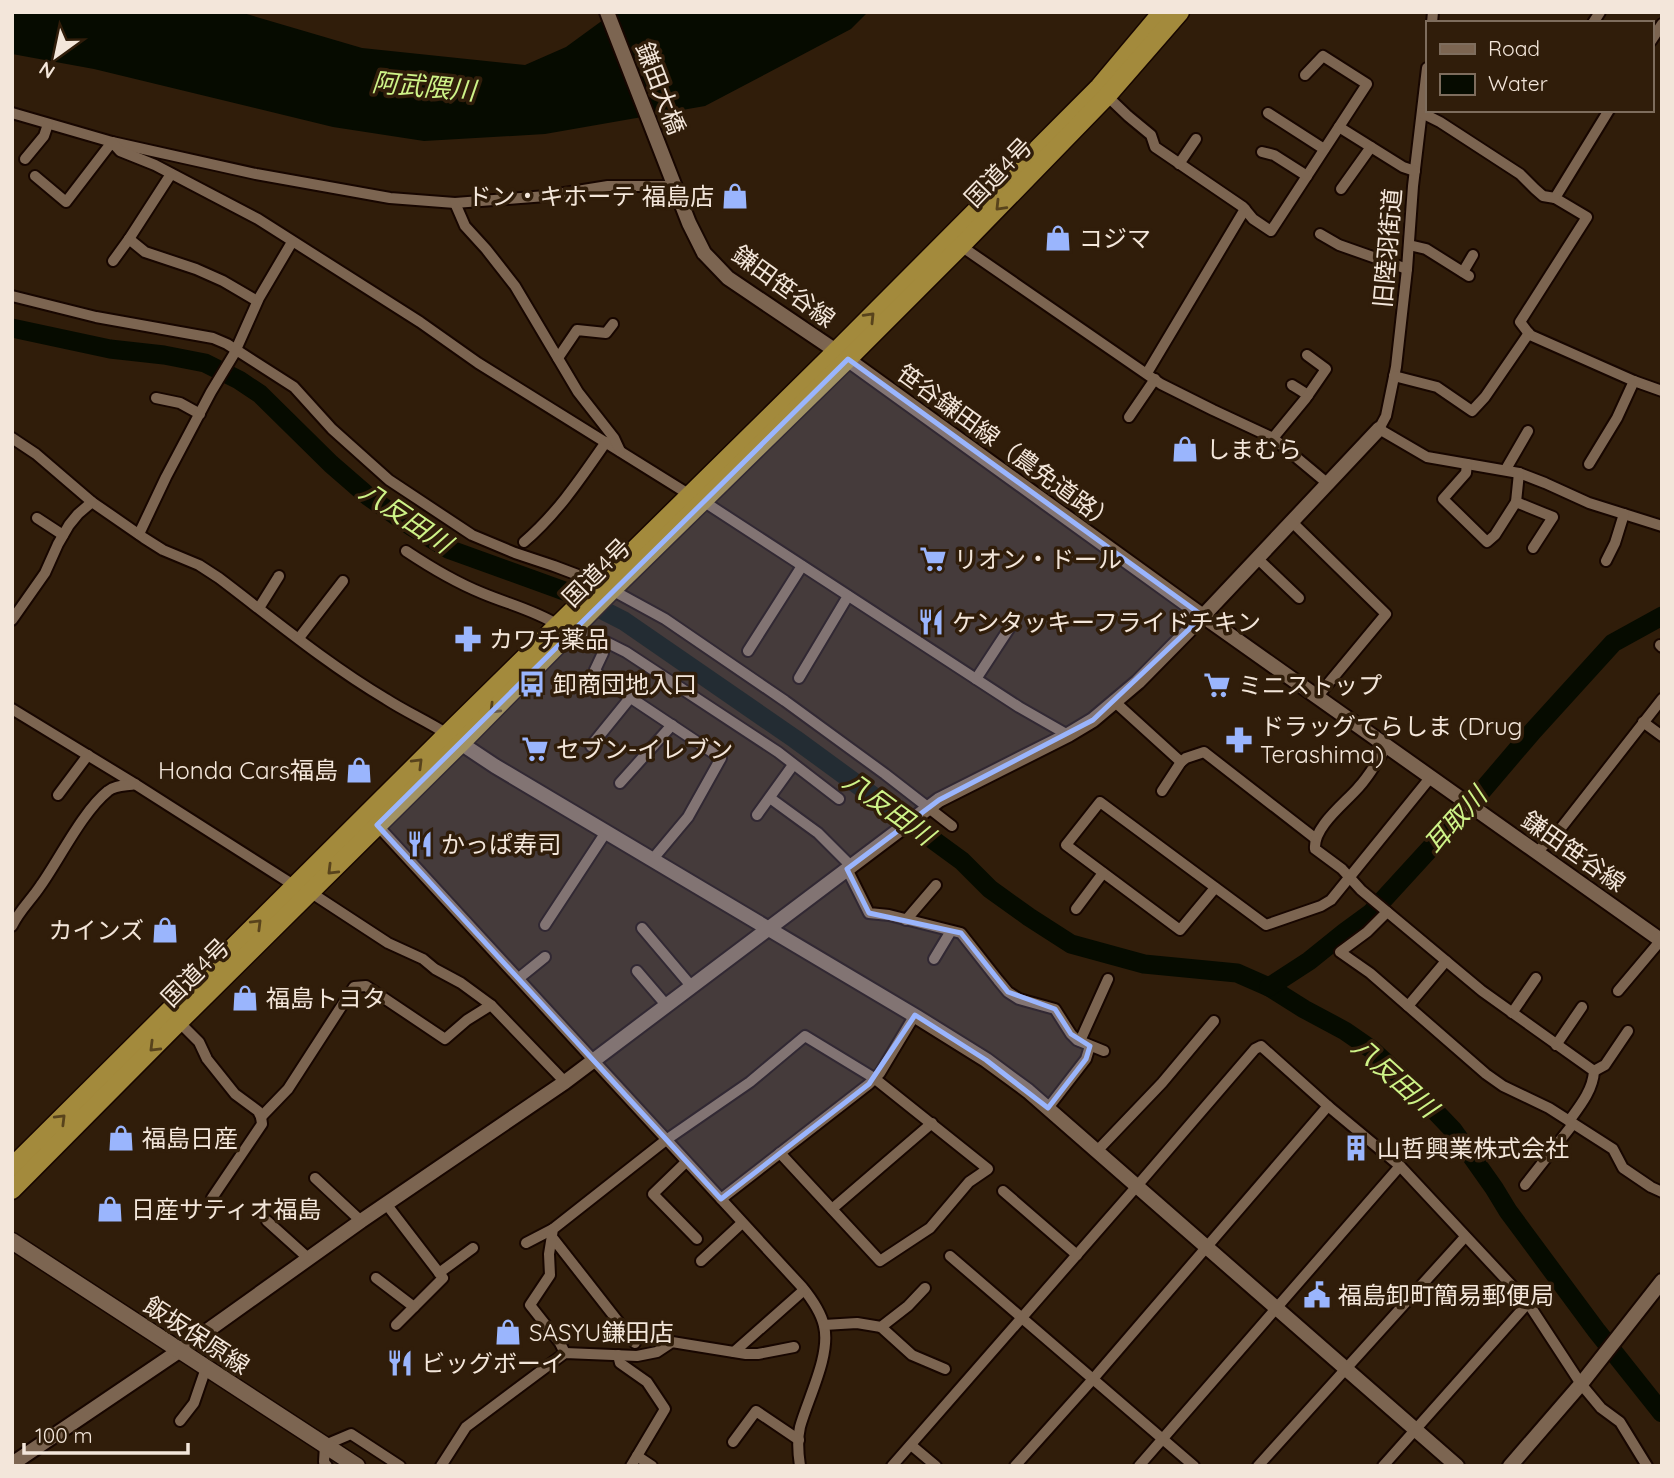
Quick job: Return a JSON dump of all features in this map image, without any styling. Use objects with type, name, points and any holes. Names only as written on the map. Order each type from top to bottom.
[{"type":"highway","name":"国道4号","points":[[12,1167],[302,889],[842,355],[1099,87],[1162,12]]},
{"type":"highway","name":"国道4号","points":[[842,355],[961,246],[1107,96],[1180,12]]},
{"type":"highway","name":"国道4号","points":[[12,1190],[178,1022],[302,889],[377,825],[454,738]]},
{"type":"main road","name":"飯坂保原線","points":[[12,1241],[357,1466]]},
{"type":"street","name":"鎌田大橋","points":[[607,12],[673,183]]},
{"type":"street","points":[[1107,96],[1152,135],[1155,147],[1245,209],[1253,219],[1270,231],[1367,84],[1323,56],[1305,75]]},
{"type":"street","name":"旧陸羽街道","points":[[1379,429],[1386,416],[1396,367],[1426,77]]},
{"type":"street","points":[[1555,198],[1608,112]]},
{"type":"street","points":[[12,113],[111,142],[315,186],[390,198],[455,203],[546,196],[608,186],[673,183]]},
{"type":"street","points":[[1268,113],[1324,149]]},
{"type":"street","points":[[1422,114],[1440,122],[1520,174],[1543,196],[1555,198],[1587,217],[1520,322],[1529,333],[1662,391]]},
{"type":"street","points":[[25,159],[44,136],[48,124]]},
{"type":"street","points":[[1339,127],[1415,171]]},
{"type":"street","points":[[1179,164],[1196,139]]},
{"type":"street","points":[[111,142],[120,152],[155,166],[258,219],[420,322],[478,363],[697,498],[1018,707],[1068,734]]},
{"type":"street","points":[[35,176],[66,202],[111,142]]},
{"type":"street","points":[[1341,189],[1371,147]]},
{"type":"street","points":[[1262,152],[1275,155],[1307,176]]},
{"type":"street","points":[[113,261],[171,174]]},
{"type":"street","name":"鎌田笹谷線","points":[[673,183],[696,238],[704,253],[716,266],[746,291],[842,355]]},
{"type":"street","points":[[455,203],[465,226],[515,286],[578,392],[614,438],[620,451]]},
{"type":"street","points":[[1129,417],[1245,209]]},
{"type":"street","points":[[1320,234],[1339,245],[1407,269]]},
{"type":"street","points":[[130,239],[145,252],[214,277],[257,301]]},
{"type":"street","points":[[139,534],[166,477],[235,352],[257,301],[292,242]]},
{"type":"street","points":[[1409,245],[1426,249],[1466,274],[1474,255]]},
{"type":"street","points":[[961,246],[1151,376],[1213,411],[1273,438],[1327,483]]},
{"type":"street","points":[[12,296],[96,317],[213,338],[227,344],[235,352],[294,387],[332,429],[371,465],[449,520],[472,535],[554,566],[676,626],[785,701],[953,826]]},
{"type":"street","points":[[558,358],[577,330],[606,333],[613,324]]},
{"type":"street","points":[[1394,376],[1437,387],[1472,411],[1485,397],[1529,333]]},
{"type":"street","name":"笹谷鎌田線（農免道路）","points":[[842,355],[1459,799]]},
{"type":"street","points":[[1273,438],[1326,369],[1307,355]]},
{"type":"street","points":[[1589,464],[1617,418],[1634,381]]},
{"type":"street","points":[[1292,385],[1308,395]]},
{"type":"street","points":[[156,398],[180,403],[200,414]]},
{"type":"street","points":[[12,1464],[565,1082],[939,800],[1093,720],[1138,682],[1203,617],[1379,429],[1427,457],[1506,469],[1545,482],[1589,503],[1662,526]]},
{"type":"street","points":[[1506,469],[1528,431]]},
{"type":"street","points":[[12,438],[36,454],[92,502],[163,550],[199,565],[386,700],[428,721],[495,766],[986,1060],[1048,1108],[1457,1466]]},
{"type":"street","points":[[524,542],[577,484],[606,442]]},
{"type":"street","points":[[1467,464],[1466,473],[1443,499],[1486,542],[1495,535],[1516,502],[1519,473]]},
{"type":"street","points":[[12,620],[45,573],[63,536],[78,514],[92,502]]},
{"type":"street","points":[[1516,502],[1553,517],[1533,548]]},
{"type":"street","points":[[1606,561],[1624,514]]},
{"type":"street","points":[[37,518],[63,536]]},
{"type":"street","points":[[1291,521],[1386,614],[1317,697]]},
{"type":"street","points":[[406,551],[449,579],[568,625],[626,652],[778,752],[839,799]]},
{"type":"street","points":[[1256,558],[1299,598]]},
{"type":"street","points":[[748,651],[802,566]]},
{"type":"street","points":[[260,608],[279,576]]},
{"type":"street","points":[[299,638],[343,581]]},
{"type":"street","points":[[799,678],[848,597]]},
{"type":"street","points":[[976,679],[1014,621]]},
{"type":"street","points":[[592,637],[603,653],[595,670],[601,678],[721,758],[688,817],[652,860]]},
{"type":"street","points":[[592,746],[630,698]]},
{"type":"street","points":[[1537,852],[1561,828],[1662,699]]},
{"type":"street","points":[[1115,702],[1181,762]]},
{"type":"street","points":[[12,709],[388,943],[423,959],[461,983],[491,1005],[565,1082]]},
{"type":"street","points":[[1643,722],[1662,736]]},
{"type":"street","points":[[620,783],[672,725]]},
{"type":"street","points":[[1386,747],[1374,768],[1335,811],[1316,839],[1315,849],[1342,869],[1385,911],[1446,961],[1512,1013],[1594,1071]]},
{"type":"street","points":[[1163,791],[1181,762],[1204,752],[1316,839]]},
{"type":"street","points":[[58,795],[88,755]]},
{"type":"street","points":[[757,815],[793,765]]},
{"type":"street","points":[[1215,888],[1180,930],[1066,845],[1100,802],[1266,925],[1331,900],[1430,778]]},
{"type":"street","points":[[12,926],[100,799],[113,788],[135,784]]},
{"type":"street","points":[[770,798],[818,833],[849,867],[869,913],[889,915],[961,933],[1008,992],[1019,999],[1055,1009],[1071,1034],[1104,1052]]},
{"type":"street","name":"鎌田笹谷線","points":[[1459,799],[1661,941]]},
{"type":"street","points":[[377,825],[804,1290],[821,1316],[825,1329],[822,1356],[800,1429],[800,1466]]},
{"type":"street","points":[[545,925],[606,832]]},
{"type":"street","points":[[1076,909],[1103,873]]},
{"type":"street","points":[[906,920],[936,885]]},
{"type":"street","points":[[1385,911],[1367,932],[1340,952],[1370,973],[1486,1074],[1503,1086],[1549,1108],[1613,1149],[1623,1168],[1662,1192]]},
{"type":"street","points":[[642,928],[692,988]]},
{"type":"street","points":[[934,959],[951,930]]},
{"type":"street","points":[[1618,991],[1661,941]]},
{"type":"street","points":[[519,978],[545,957]]},
{"type":"street","points":[[1408,1006],[1446,961]]},
{"type":"street","points":[[638,971],[667,1006]]},
{"type":"street","points":[[1512,1013],[1536,978]]},
{"type":"street","points":[[1048,1108],[1086,1059],[1085,1043],[1108,979]]},
{"type":"street","points":[[261,1116],[288,1089],[355,988],[366,986],[445,1039],[467,1020],[491,1005]]},
{"type":"street","points":[[1556,1045],[1582,1007]]},
{"type":"street","points":[[721,1199],[880,1073],[915,1016]]},
{"type":"street","points":[[1097,1152],[1162,1083],[1214,1021]]},
{"type":"street","points":[[178,1022],[199,1042],[206,1059],[236,1094],[261,1116],[262,1124],[212,1198]]},
{"type":"street","points":[[1594,1071],[1605,1065],[1628,1031]]},
{"type":"street","points":[[526,1243],[552,1233],[666,1140],[750,1082],[805,1036],[874,1078],[988,1169],[969,1182],[930,1228],[880,1261],[780,1153]]},
{"type":"street","points":[[891,1466],[1255,1049],[1261,1046],[1400,1166],[1528,1303],[1581,1384],[1601,1408],[1620,1422],[1644,1464]]},
{"type":"street","points":[[1525,1185],[1571,1122],[1586,1097],[1594,1071]]},
{"type":"street","points":[[1015,1466],[1328,1106]]},
{"type":"street","points":[[832,1209],[932,1123]]},
{"type":"street","points":[[687,1162],[653,1194],[697,1240]]},
{"type":"street","points":[[1139,1466],[1400,1166]]},
{"type":"street","points":[[315,1178],[361,1221]]},
{"type":"street","points":[[1003,1191],[1077,1255]]},
{"type":"street","points":[[387,1205],[443,1278],[396,1325]]},
{"type":"street","points":[[267,1221],[308,1258]]},
{"type":"street","points":[[701,1261],[743,1223]]},
{"type":"street","points":[[552,1233],[635,1343]]},
{"type":"street","points":[[552,1233],[550,1275],[530,1305],[565,1353]]},
{"type":"street","points":[[1258,1466],[1465,1237]]},
{"type":"street","points":[[439,1273],[473,1248]]},
{"type":"street","points":[[950,1256],[1194,1466]]},
{"type":"street","points":[[376,1278],[414,1307]]},
{"type":"street","points":[[1510,1466],[1660,1287]]},
{"type":"street","points":[[881,1327],[908,1306],[925,1288]]},
{"type":"street","points":[[734,1352],[804,1290]]},
{"type":"street","points":[[1383,1466],[1528,1303]]},
{"type":"street","points":[[824,1325],[858,1323],[881,1327],[912,1355],[944,1369]]},
{"type":"street","points":[[441,1466],[466,1427],[565,1353],[637,1356],[657,1352],[672,1342],[746,1354],[794,1347]]},
{"type":"street","points":[[618,1355],[621,1363],[647,1382],[665,1409],[634,1461],[652,1466]]},
{"type":"street","points":[[180,1421],[194,1403],[206,1368]]},
{"type":"street","points":[[733,1442],[756,1411],[799,1440]]},
{"type":"street","points":[[327,1466],[324,1462],[325,1445],[351,1434],[400,1466]]},
{"type":"street","points":[[911,1445],[936,1466]]},
{"type":"highlighted area","points":[[848,359],[1203,616],[1093,720],[939,800],[847,869],[869,913],[961,933],[1008,992],[1055,1009],[1071,1034],[1090,1046],[1086,1059],[1048,1108],[986,1060],[915,1015],[869,1084],[721,1199],[377,825]]},
{"type":"water","name":"阿武隈川","points":[[12,12],[240,12],[362,48],[525,65],[566,47],[614,12],[868,12],[851,29],[705,106],[545,134],[424,141],[333,127],[94,69],[12,54]]},
{"type":"waterway","name":"八反田川","points":[[12,328],[110,349],[205,363],[239,380],[260,394],[331,464],[369,497],[412,527],[448,549],[567,592],[624,621],[795,739],[962,861],[990,889],[1071,944],[1144,964],[1237,973],[1269,987],[1345,1031],[1371,1049],[1453,1130],[1508,1211],[1596,1330],[1662,1413]]},
{"type":"waterway","name":"耳取川","points":[[1269,987],[1309,961],[1371,913],[1613,643],[1662,616]]},
{"type":"place","name":"ドン・キホーテ 福島店","points":[[735,196]]},
{"type":"place","name":"コジマ","points":[[1058,238]]},
{"type":"place","name":"しまむら","points":[[1185,449]]},
{"type":"place","name":"リオン・ドール","points":[[933,559]]},
{"type":"place","name":"ケンタッキーフライドチキン","points":[[931,622]]},
{"type":"place","name":"カワチ薬品","points":[[468,639]]},
{"type":"place","name":"卸商団地入口","points":[[532,684]]},
{"type":"place","name":"ミニストップ","points":[[1217,685]]},
{"type":"place","name":"ドラッグてらしま (Drug Terashima)","points":[[1239,740]]},
{"type":"place","name":"セブン-イレブン","points":[[535,749]]},
{"type":"place","name":"Honda Cars福島","points":[[359,770]]},
{"type":"place","name":"かっぱ寿司","points":[[420,844]]},
{"type":"place","name":"カインズ","points":[[165,930]]},
{"type":"place","name":"福島トヨタ","points":[[245,998]]},
{"type":"place","name":"福島日産","points":[[121,1138]]},
{"type":"place","name":"山哲興業株式会社","points":[[1356,1148]]},
{"type":"place","name":"日産サティオ福島","points":[[110,1209]]},
{"type":"place","name":"福島卸町簡易郵便局","points":[[1317,1295]]},
{"type":"place","name":"SASYU鎌田店","points":[[508,1332]]},
{"type":"place","name":"ビッグボーイ","points":[[400,1363]]}]
